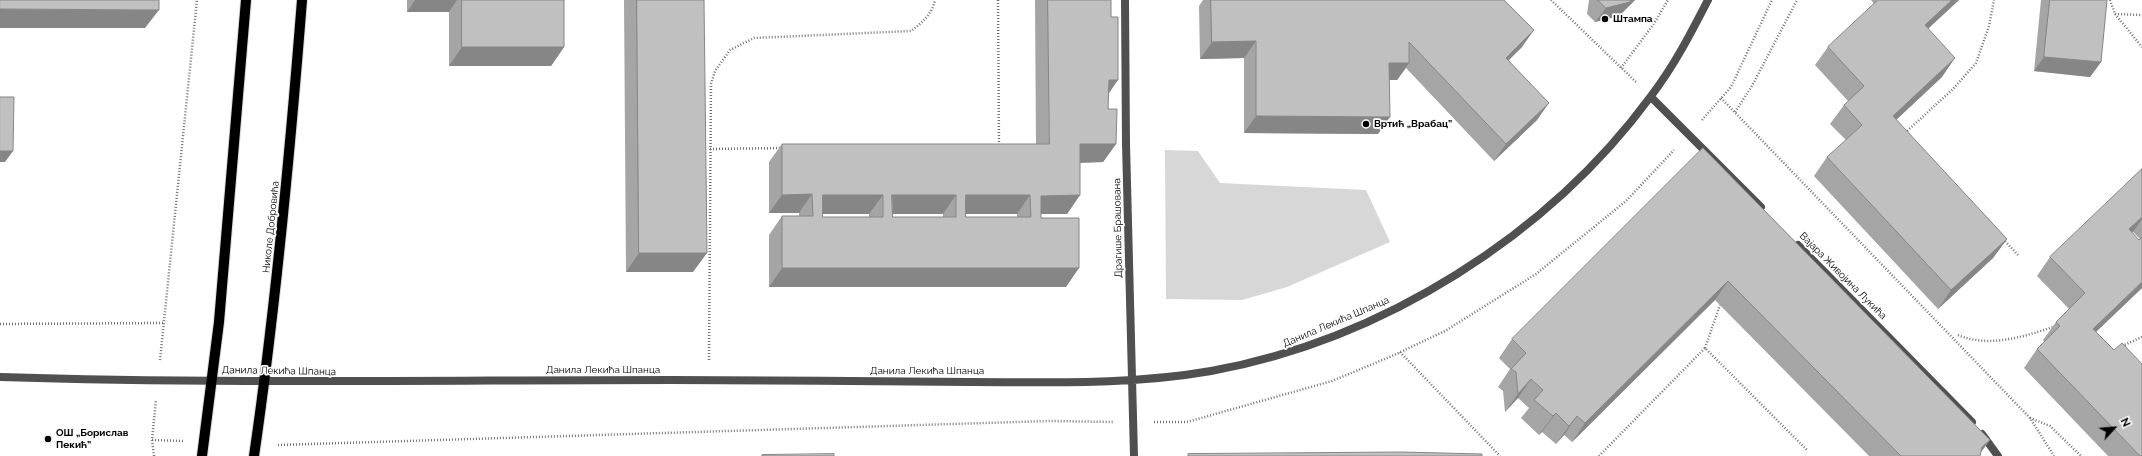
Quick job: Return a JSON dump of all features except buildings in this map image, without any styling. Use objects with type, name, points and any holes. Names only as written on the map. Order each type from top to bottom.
[{"type":"main road","points":[[202,456],[210,380],[219,322],[246,0]]},
{"type":"main road","name":"Николе Добровића","points":[[254,456],[265,381],[292,139],[302,0]]},
{"type":"street","name":"Драгише Брашована","points":[[1125,0],[1126,144],[1134,456]]},
{"type":"street","name":"Данила Лекића Шпанца","points":[[0,377],[265,381],[709,380],[1087,383],[1131,380],[1208,371],[1280,355],[1360,324],[1416,298],[1469,266],[1501,244],[1572,185],[1598,159],[1651,97],[1683,49],[1708,0]]},
{"type":"street","points":[[1651,97],[1768,214]]},
{"type":"street","name":"Вајара Живојина Лукића","points":[[1790,237],[1965,415],[1998,456]]},
{"type":"path","points":[[0,324],[164,324],[197,0]]},
{"type":"path","points":[[709,380],[711,84],[715,71],[730,50],[754,38],[911,31],[921,24],[928,15],[935,0]]},
{"type":"path","points":[[998,0],[999,146]]},
{"type":"path","points":[[1551,0],[1651,97]]},
{"type":"path","points":[[1621,68],[1653,25],[1668,0]]},
{"type":"path","points":[[1689,134],[1730,87],[1772,0]]},
{"type":"path","points":[[1735,112],[1752,86],[1796,0]]},
{"type":"path","points":[[1905,134],[1953,89],[1976,63],[1989,26],[1994,0]]},
{"type":"path","points":[[2110,0],[2115,14],[2142,47]]},
{"type":"path","points":[[2115,14],[2142,15]]},
{"type":"path","points":[[1721,98],[2030,418],[2054,456]]},
{"type":"path","points":[[991,146],[1006,145]]},
{"type":"path","points":[[710,149],[788,148]]},
{"type":"path","points":[[2002,237],[2018,255]]},
{"type":"path","points":[[1599,456],[1705,348],[1720,305]]},
{"type":"path","points":[[1958,335],[1969,340],[1987,341],[2023,337],[2059,325]]},
{"type":"path","points":[[2117,349],[2142,337]]},
{"type":"path","points":[[1705,348],[1807,450]]},
{"type":"path","points":[[1400,352],[1500,456]]},
{"type":"path","points":[[2030,418],[2050,426],[2081,456]]},
{"type":"path","points":[[152,440],[154,456]]},
{"type":"shaded area","points":[[1165,150],[1198,151],[1220,183],[1366,190],[1390,242],[1287,287],[1242,300],[1166,299]]},
{"type":"place","name":"Штампа","points":[[1605,19]]},
{"type":"place","name":"Вртић „Врабац”","points":[[1366,124]]},
{"type":"place","name":"ОШ „Борислав Пекић”","points":[[48,439]]}]
